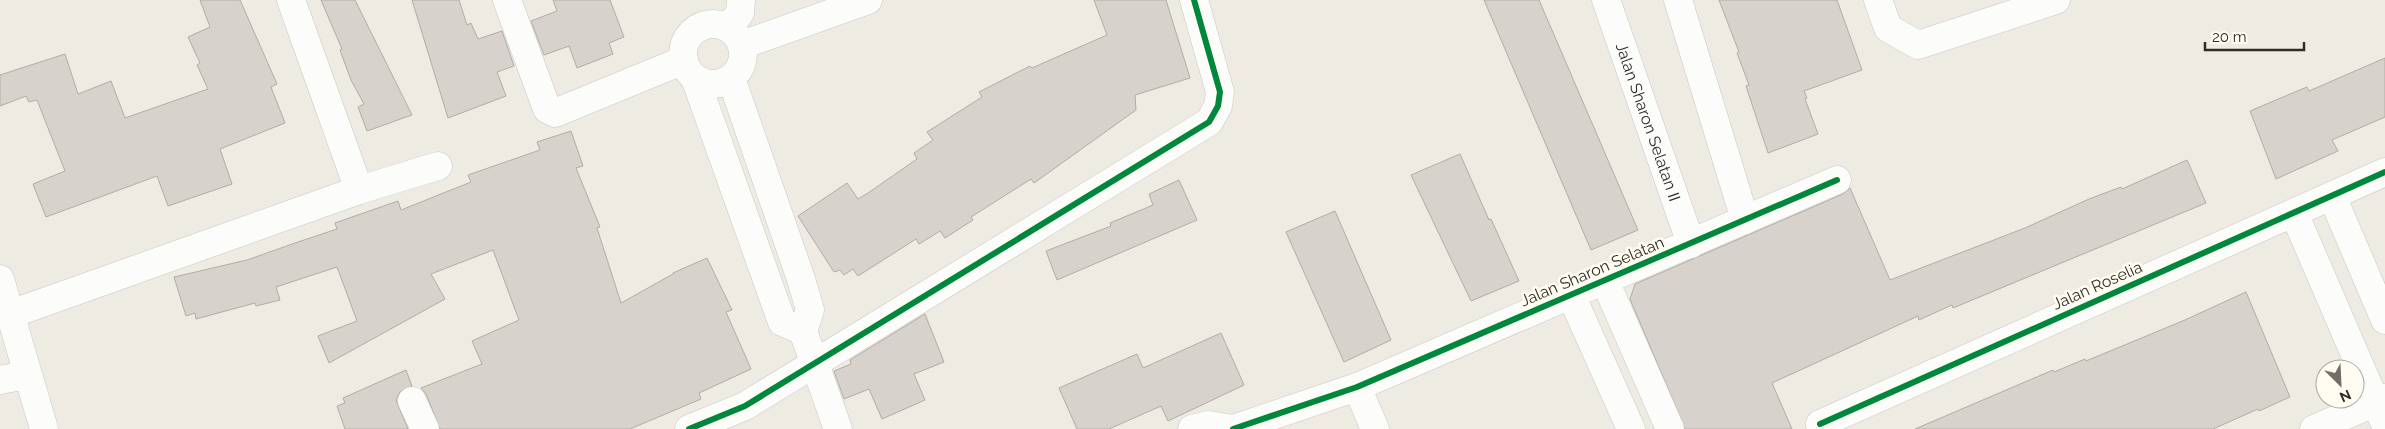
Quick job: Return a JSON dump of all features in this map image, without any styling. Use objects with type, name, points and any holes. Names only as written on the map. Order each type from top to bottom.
[{"type":"street","points":[[291,0],[359,190]]},
{"type":"street","points":[[507,0],[547,109],[555,114],[690,69]]},
{"type":"street","points":[[690,69],[707,83],[719,83],[731,78],[739,69],[743,57],[735,36],[741,0]]},
{"type":"street","points":[[803,331],[782,322],[690,69],[686,42],[699,27],[709,24],[735,36],[868,0]]},
{"type":"street","points":[[688,429],[745,406],[1208,122],[1218,106],[1220,92],[1194,0]]},
{"type":"street","name":"Jalan Sharon Selatan II","points":[[1606,0],[1690,244]]},
{"type":"street","points":[[1678,0],[1745,220]]},
{"type":"street","points":[[1878,0],[1888,28],[1918,45],[2056,0]]},
{"type":"street","points":[[731,78],[810,310],[803,331],[838,429]]},
{"type":"street","points":[[11,314],[359,190],[438,166]]},
{"type":"street","name":"Jalan Roselia","points":[[1820,424],[2385,172]]},
{"type":"street","name":"Jalan Sharon Selatan","points":[[1356,387],[1838,180]]},
{"type":"street","points":[[2332,196],[2385,320]]},
{"type":"street","points":[[2294,213],[2382,408],[2314,429]]},
{"type":"street","points":[[0,279],[44,429]]},
{"type":"street","points":[[1605,281],[1670,429]]},
{"type":"street","points":[[1571,295],[1631,429]]},
{"type":"street","points":[[0,380],[27,375]]},
{"type":"street","points":[[1192,429],[1199,425],[1209,425],[1233,429],[1356,387],[1375,429]]},
{"type":"street","points":[[412,400],[425,429]]},
{"type":"building","points":[[200,0],[240,0],[277,84],[271,87],[285,123],[220,149],[232,184],[168,206],[157,176],[46,217],[33,184],[65,171],[37,100],[29,102],[26,96],[0,106],[0,75],[65,54],[78,94],[111,81],[125,118],[208,89],[197,65],[200,63],[188,37],[210,27]]},
{"type":"building","points":[[321,0],[355,0],[412,115],[367,131],[358,107],[364,104],[351,80],[340,50],[342,49]]},
{"type":"building","points":[[412,0],[459,0],[467,25],[471,23],[478,39],[502,31],[514,66],[497,72],[506,96],[448,118]]},
{"type":"building","points":[[553,0],[610,0],[624,37],[609,43],[613,54],[577,68],[569,46],[544,55],[531,21],[557,11]]},
{"type":"building","points":[[1094,0],[1166,0],[1190,78],[1135,95],[1136,110],[1034,183],[1031,179],[971,217],[973,220],[945,238],[940,231],[919,244],[916,239],[858,276],[853,269],[844,275],[840,270],[834,272],[798,216],[847,183],[858,199],[917,159],[914,153],[933,140],[927,132],[982,97],[979,92],[1030,66],[1032,68],[1107,35]]},
{"type":"building","points":[[1484,0],[1539,0],[1638,230],[1591,250]]},
{"type":"building","points":[[1719,0],[1837,0],[1862,70],[1804,91],[1807,98],[1805,99],[1818,134],[1768,153],[1746,86],[1749,85],[1737,53],[1739,52]]},
{"type":"building","points":[[2385,58],[2385,117],[2332,140],[2338,151],[2276,179],[2250,111],[2307,87],[2309,91]]},
{"type":"building","points":[[571,131],[583,166],[576,168],[600,227],[597,228],[621,303],[673,273],[707,258],[732,310],[726,312],[751,369],[699,393],[701,399],[630,429],[440,429],[426,394],[421,388],[482,364],[472,341],[519,320],[493,250],[431,274],[445,299],[329,363],[318,336],[357,321],[337,267],[276,287],[280,300],[256,306],[255,303],[196,319],[195,313],[186,316],[174,277],[247,260],[337,229],[335,223],[398,201],[401,210],[471,182],[468,175],[540,150],[537,142]]},
{"type":"building","points":[[1460,154],[1489,220],[1491,219],[1519,281],[1471,301],[1411,175]]},
{"type":"building","points":[[2187,160],[2206,203],[1953,308],[1952,305],[1919,320],[1918,316],[1772,383],[1792,429],[1685,429],[1630,299],[1635,284],[1843,194],[1850,188],[1890,280],[2025,228],[2089,199],[2121,187],[2122,189]]},
{"type":"building","points":[[1179,180],[1197,220],[1057,280],[1046,251],[1111,226],[1110,223],[1153,205],[1149,194]]},
{"type":"building","points":[[1335,211],[1391,340],[1344,362],[1286,232]]},
{"type":"building","points":[[2246,292],[2290,397],[2259,411],[2258,409],[2213,429],[1915,429],[2053,370],[2054,372],[2085,359],[2086,361],[2185,320]]},
{"type":"building","points":[[925,314],[944,362],[914,374],[925,400],[882,419],[869,389],[844,399],[834,371],[851,364],[850,360]]},
{"type":"building","points":[[1221,333],[1244,385],[1168,421],[1161,406],[1109,429],[1077,429],[1059,388],[1137,354],[1143,368]]},
{"type":"building","points":[[406,370],[412,386],[400,392],[396,400],[408,429],[345,429],[337,406],[345,403],[343,398]]},
{"type":"cycle path","points":[[689,429],[745,406],[1209,122],[1218,106],[1220,92],[1194,0]]},
{"type":"cycle path","points":[[1820,424],[2385,172]]},
{"type":"cycle path","points":[[1233,429],[1357,387],[1837,180]]}]
